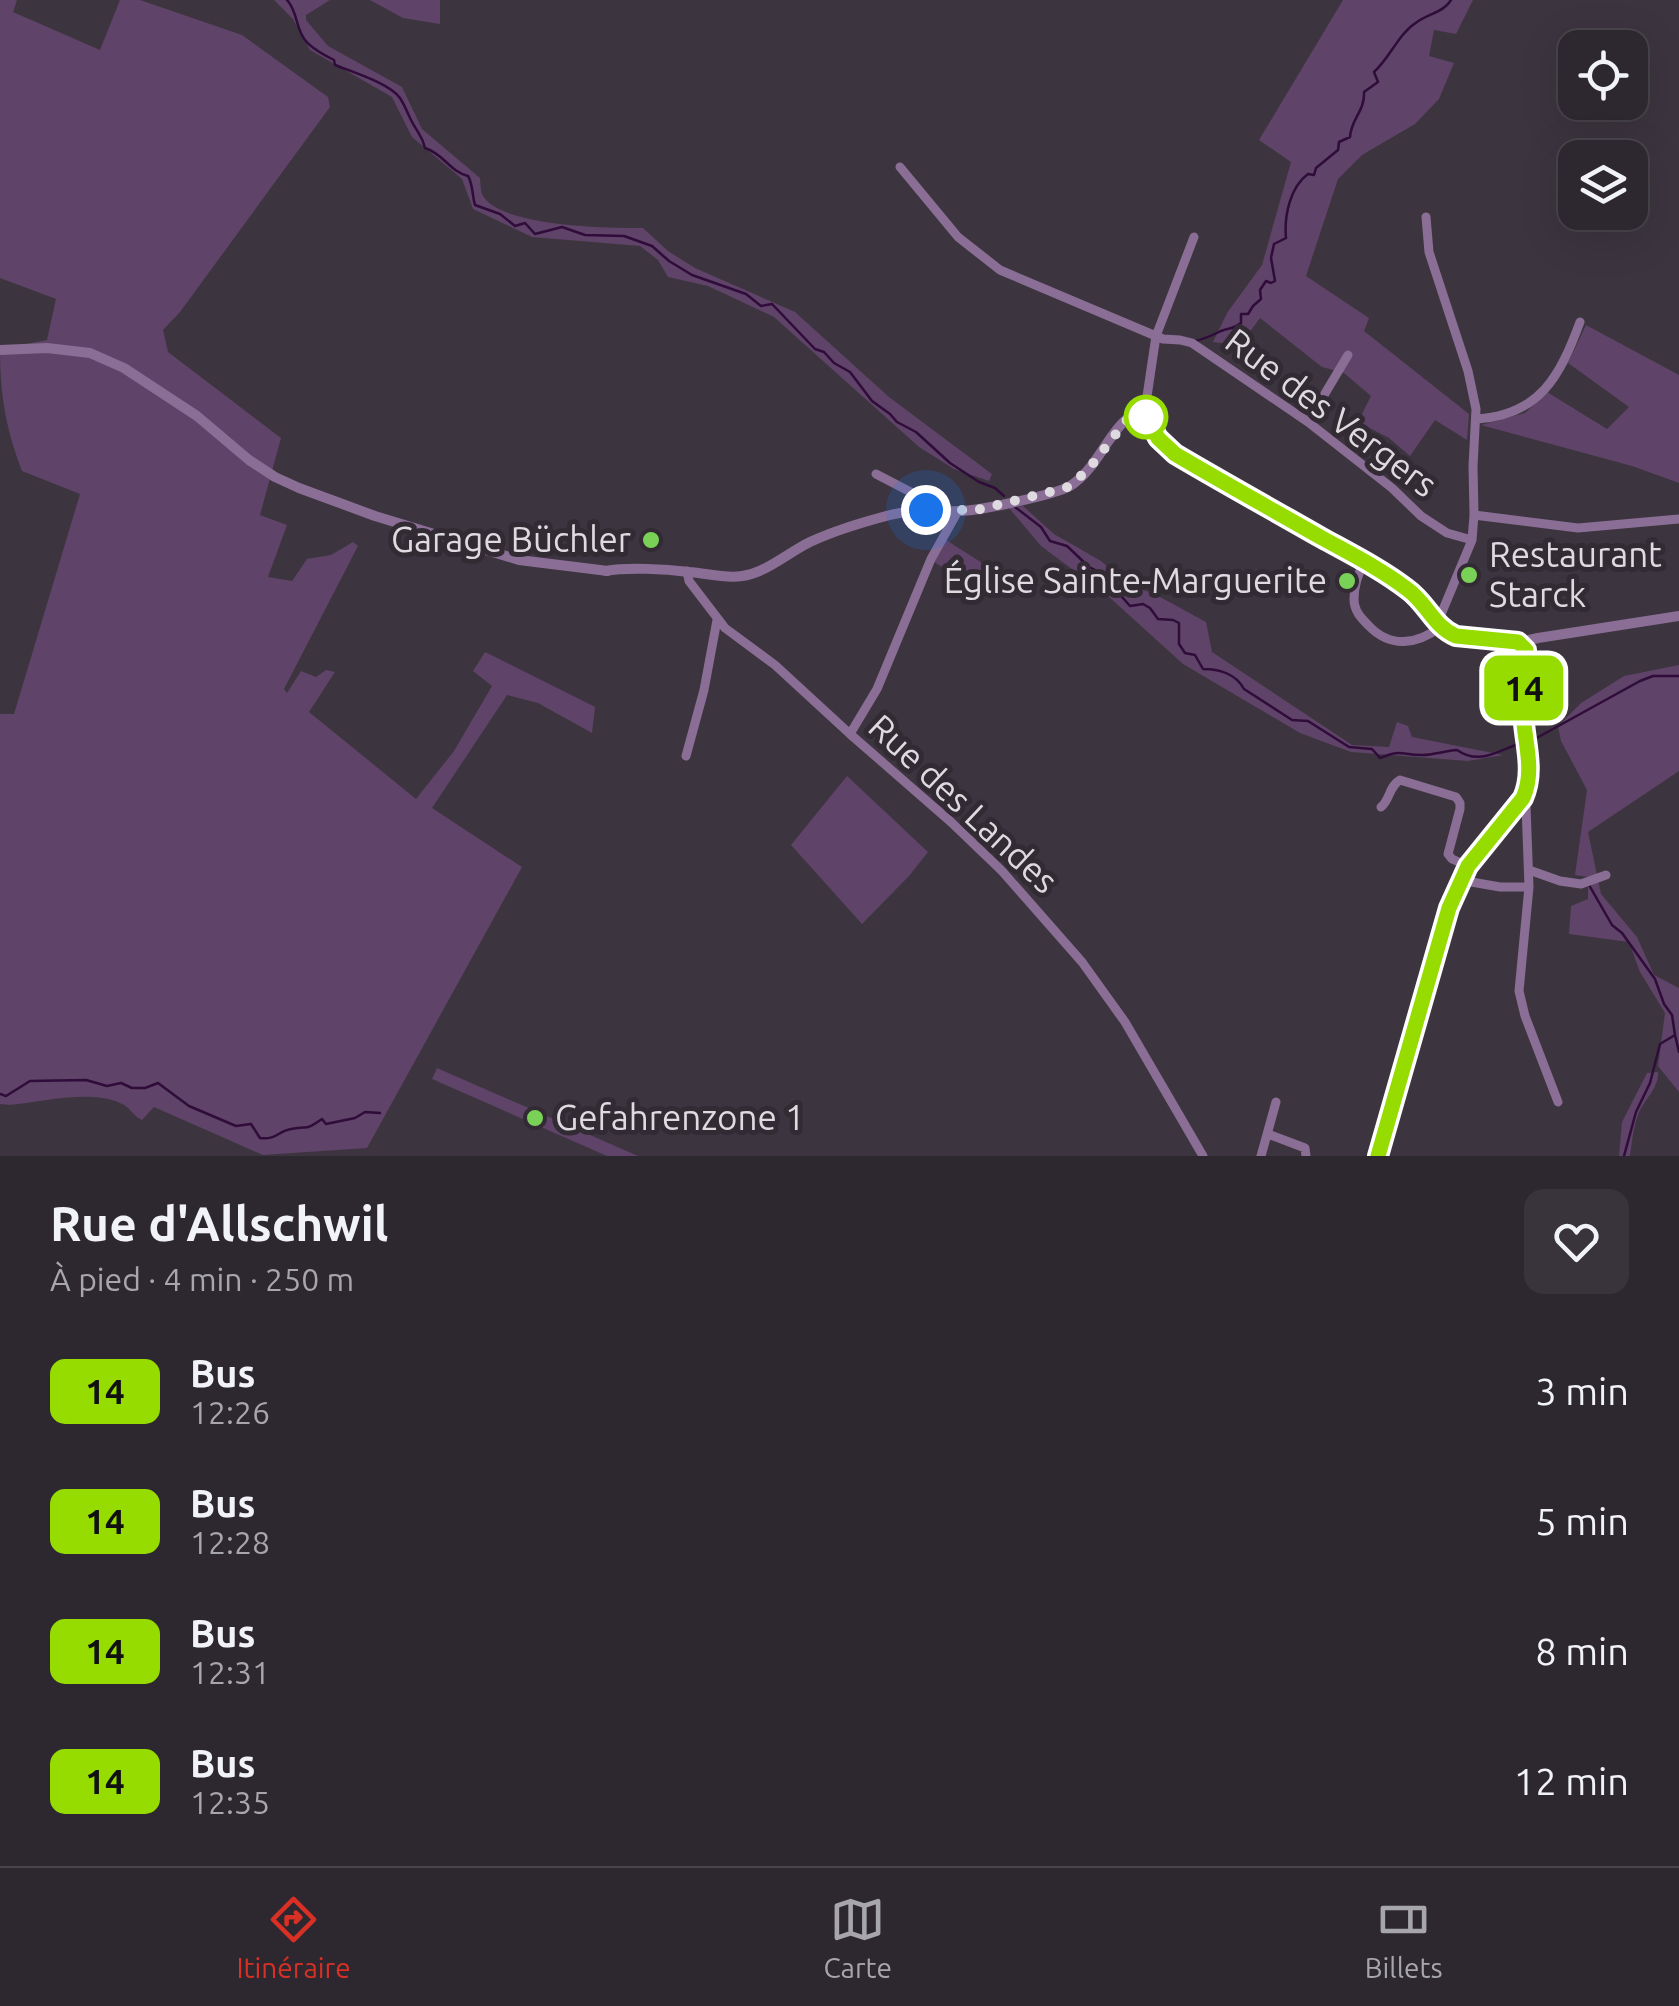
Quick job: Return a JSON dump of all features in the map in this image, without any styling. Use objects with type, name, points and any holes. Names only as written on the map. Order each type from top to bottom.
[{"type":"street","name":"Rue des Vergers","points":[[900,166],[958,237],[1000,270],[1163,340],[1192,343],[1308,422],[1421,516],[1447,533],[1472,540]]},
{"type":"street","points":[[1364,562],[1358,572],[1354,600],[1358,616],[1379,636],[1406,641],[1422,638],[1437,622],[1472,540],[1476,419],[1472,386],[1429,252],[1426,218]]},
{"type":"street","points":[[1142,414],[1156,336],[1194,237]]},
{"type":"street","points":[[1476,419],[1511,414],[1526,406],[1560,370],[1580,322]]},
{"type":"street","points":[[0,350],[68,348],[90,353],[110,361],[197,416],[249,460],[299,488],[519,560],[605,570],[746,576],[808,543],[893,514],[977,510],[1066,488],[1087,471],[1130,416],[1142,414],[1175,454],[1407,589],[1437,622],[1456,636],[1514,641],[1523,645],[1526,653],[1524,718],[1529,785],[1460,880],[1378,1156]]},
{"type":"street","points":[[1308,422],[1348,355]]},
{"type":"street","points":[[876,474],[941,510]]},
{"type":"street","points":[[850,734],[878,689],[931,558],[958,512]]},
{"type":"street","points":[[1474,515],[1578,528],[1679,520]]},
{"type":"street","name":"Rue des Landes","points":[[687,571],[717,620],[775,665],[1002,871],[1082,962],[1136,1039],[1204,1156]]},
{"type":"street","points":[[1523,645],[1538,638],[1679,616]]},
{"type":"street","points":[[686,756],[717,620]]},
{"type":"street","points":[[1380,807],[1400,780],[1456,797],[1460,809],[1448,854],[1468,866]]},
{"type":"street","points":[[1523,798],[1529,887],[1519,991],[1558,1102]]},
{"type":"street","points":[[1529,870],[1581,884],[1606,875]]},
{"type":"street","points":[[1460,880],[1500,888],[1529,887]]},
{"type":"street","points":[[1261,1156],[1276,1102]]},
{"type":"street","points":[[1268,1134],[1305,1148],[1306,1156]]},
{"type":"shaded area","points":[[0,0],[17,0],[13,12],[100,50],[120,0],[140,0],[242,35],[328,97],[330,107],[163,330],[168,352],[281,438],[260,515],[287,525],[268,577],[292,581],[307,559],[331,555],[353,542],[358,546],[284,689],[287,693],[301,671],[316,677],[326,670],[335,672],[309,712],[416,799],[454,751],[492,686],[473,671],[485,652],[595,707],[592,733],[538,703],[507,695],[432,808],[522,867],[367,1148],[263,1155],[154,1107],[142,1120],[124,1105],[98,1097],[0,1104],[0,714],[14,714],[80,494],[22,471],[5,411],[0,349],[47,340],[56,299],[0,278]]},
{"type":"shaded area","points":[[274,0],[330,0],[306,15],[306,20],[328,46],[402,87],[422,129],[480,178],[482,194],[492,205],[509,213],[556,223],[643,228],[695,268],[795,312],[889,397],[992,474],[989,481],[954,469],[919,447],[774,317],[708,286],[668,277],[658,260],[640,246],[532,237],[473,209],[462,179],[412,137],[392,97],[310,50],[293,19]]},
{"type":"shaded area","points":[[370,0],[440,0],[440,24],[403,18]]},
{"type":"shaded area","points":[[1343,0],[1473,0],[1456,34],[1434,30],[1429,56],[1454,63],[1439,99],[1415,124],[1362,155],[1338,179],[1306,276],[1369,318],[1364,331],[1469,414],[1467,440],[1435,420],[1410,456],[1389,438],[1358,422],[1371,396],[1344,373],[1322,367],[1260,318],[1240,345],[1213,342],[1227,313],[1262,265],[1291,162],[1259,140]]},
{"type":"shaded area","points":[[1586,325],[1679,375],[1679,483],[1632,466],[1481,425],[1525,413],[1547,392],[1607,429],[1629,407],[1568,363]]},
{"type":"shaded area","points":[[1023,506],[1054,534],[1101,561],[1133,588],[1151,592],[1206,622],[1212,652],[1352,745],[1389,747],[1397,722],[1408,726],[1412,737],[1503,755],[1468,761],[1351,752],[1300,733],[1183,664],[1108,596],[1041,546],[1009,508]]},
{"type":"shaded area","points":[[946,540],[1001,575],[989,595],[934,562]]},
{"type":"shaded area","points":[[1679,665],[1679,771],[1588,832],[1601,894],[1637,937],[1654,975],[1679,988],[1679,1092],[1658,1066],[1665,1013],[1640,972],[1629,942],[1569,934],[1571,906],[1588,899],[1588,877],[1575,875],[1587,790],[1561,741],[1558,726],[1581,703],[1624,676]]},
{"type":"shaded area","points":[[847,776],[928,852],[862,924],[791,845]]},
{"type":"shaded area","name":"Gefahrenzone 1","points":[[437,1068],[638,1156],[607,1156],[432,1079]]},
{"type":"shaded area","points":[[1658,1072],[1656,1084],[1638,1115],[1630,1156],[1619,1156],[1622,1122],[1647,1073]]},
{"type":"waterway","points":[[287,0],[311,46],[334,60],[335,65],[379,83],[400,98],[425,148],[468,176],[475,205],[500,214],[515,226],[525,223],[535,234],[562,227],[585,235],[624,236],[652,246],[692,275],[746,294],[761,306],[772,304],[815,349],[850,372],[872,401],[897,422],[916,432],[950,463],[1004,496]]},
{"type":"waterway","points":[[1195,341],[1241,323],[1241,314],[1248,314],[1261,299],[1260,290],[1266,281],[1275,281],[1271,258],[1274,244],[1286,238],[1287,212],[1297,186],[1338,150],[1339,142],[1350,137],[1364,92],[1378,82],[1374,72],[1405,33],[1451,0]]},
{"type":"waterway","points":[[1015,507],[1041,527],[1050,541],[1067,546],[1101,573],[1130,606],[1143,604],[1158,619],[1179,623],[1179,644],[1185,653],[1195,655],[1203,669],[1232,676],[1244,689],[1292,720],[1308,721],[1349,747],[1372,749],[1380,758],[1397,753],[1426,755],[1457,750],[1482,757],[1521,743]]},
{"type":"waterway","points":[[1533,740],[1640,681],[1653,676],[1679,676]]},
{"type":"waterway","points":[[1589,885],[1612,925],[1655,979],[1672,1015],[1675,1035],[1660,1044],[1624,1156]]},
{"type":"waterway","points":[[1675,1035],[1679,1052]]},
{"type":"waterway","points":[[0,1094],[6,1096],[30,1081],[86,1080],[107,1086],[121,1083],[132,1088],[158,1083],[189,1106],[236,1126],[251,1124],[260,1138],[309,1127],[322,1119],[326,1124],[365,1112],[380,1113]]},
{"type":"bus line","name":"14","points":[[1142,414],[1175,454],[1407,589],[1448,633],[1518,642],[1526,650],[1523,704],[1529,785],[1460,880],[1378,1156]]},
{"type":"place","name":"Garage Büchler","points":[[651,540]]},
{"type":"place","name":"Restaurant Starck","points":[[1469,575]]},
{"type":"place","name":"Église Sainte-Marguerite","points":[[1347,581]]},
{"type":"place","name":"Gefahrenzone 1","points":[[535,1118]]},
{"type":"route","points":[[926,510],[977,510],[1066,488],[1087,471],[1130,416],[1136,412],[1146,417]]}]
